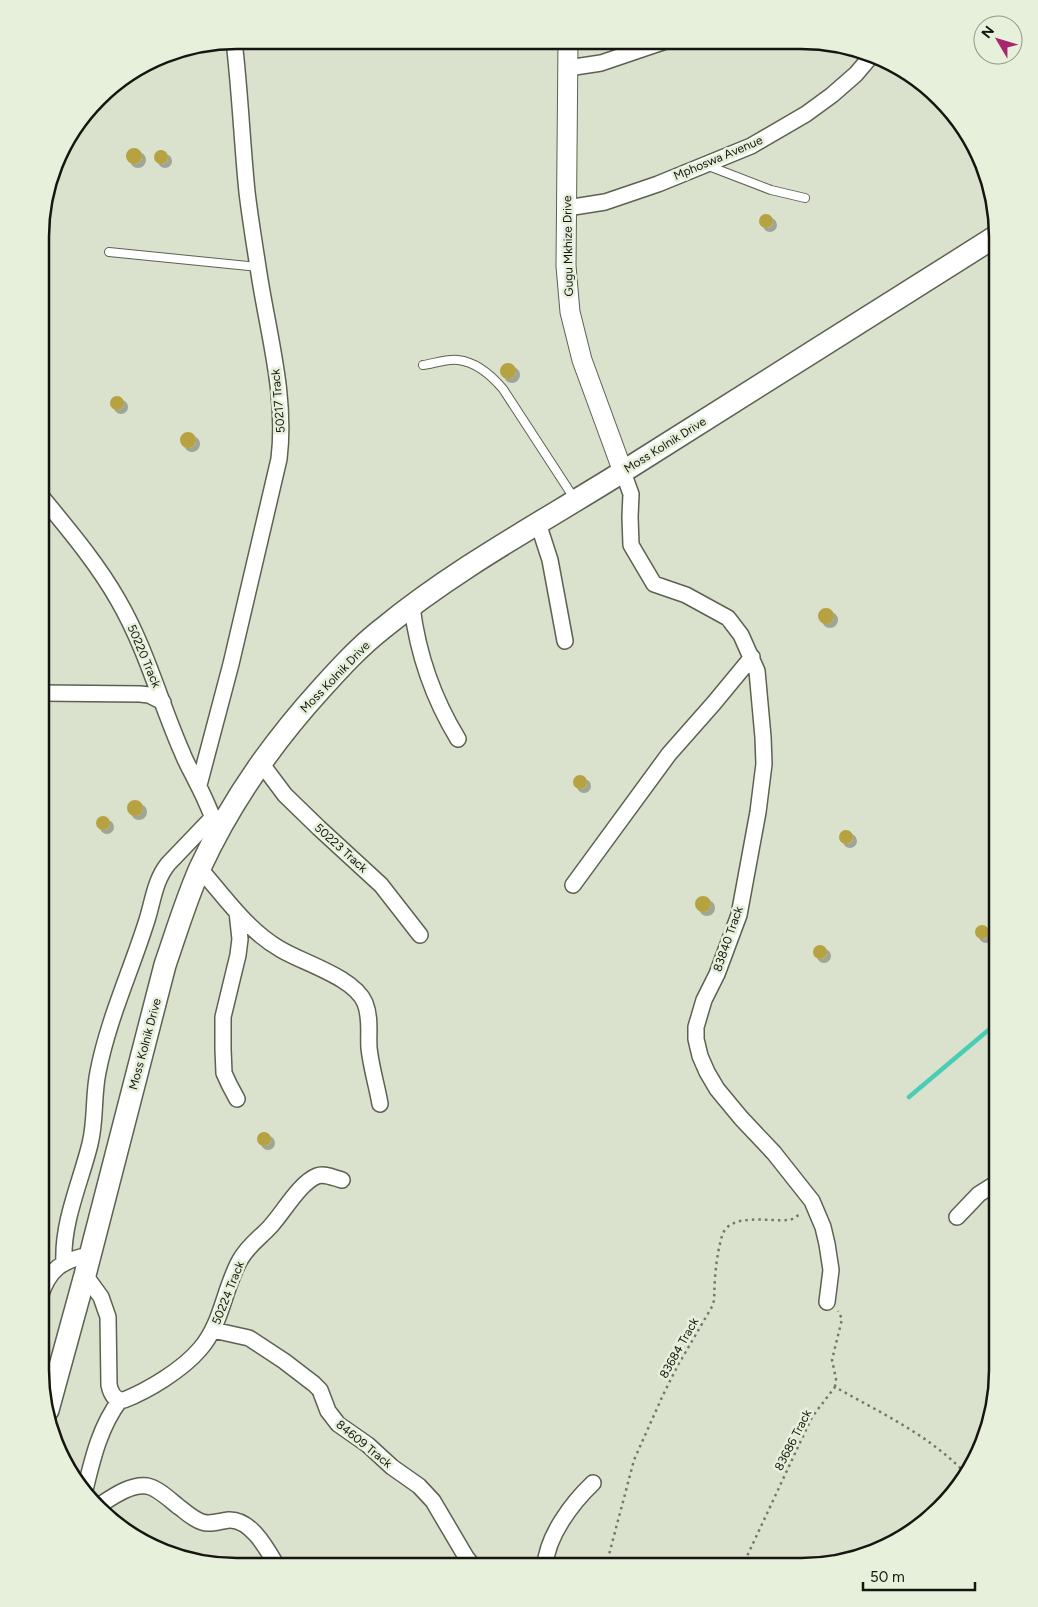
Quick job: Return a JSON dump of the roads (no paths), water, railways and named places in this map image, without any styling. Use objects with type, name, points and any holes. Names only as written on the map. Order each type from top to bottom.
[{"type":"main road","name":"Moss Kolnik Drive","points":[[51,1400],[165,965],[193,884],[216,824],[288,726],[352,655],[383,628],[449,580],[989,241]]},
{"type":"street","name":"50217 Track","points":[[199,785],[231,664],[279,459],[282,438],[280,393],[247,192],[235,49]]},
{"type":"street","name":"Gugu Mkhize Drive","points":[[568,49],[566,266],[570,312],[582,360],[623,472]]},
{"type":"street","points":[[568,68],[601,63],[642,49]]},
{"type":"street","name":"Mphoswa Avenue","points":[[567,208],[605,202],[658,184],[751,146],[806,114],[838,90],[867,61]]},
{"type":"street","name":"83840 Track","points":[[623,472],[632,494],[630,517],[632,545],[654,584],[686,595],[728,618],[741,635],[752,657],[756,671],[759,684],[764,764],[759,804],[739,916],[704,1000],[696,1028],[696,1039],[700,1056],[717,1089],[741,1118],[774,1152],[812,1201],[823,1227],[830,1261],[831,1270],[827,1302]]},
{"type":"street","name":"50220 Track","points":[[49,506],[90,559],[117,598],[132,626],[182,752],[216,824]]},
{"type":"street","points":[[538,523],[550,560],[565,641]]},
{"type":"street","points":[[412,607],[415,631],[432,690],[444,717],[458,739]]},
{"type":"street","points":[[573,885],[670,754],[752,657]]},
{"type":"street","points":[[49,693],[140,694],[149,695],[163,702]]},
{"type":"street","name":"50223 Track","points":[[262,763],[284,795],[381,885],[420,935]]},
{"type":"street","points":[[64,1262],[64,1250],[74,1199],[91,1142],[100,1061],[118,1000],[147,920],[157,884],[162,871],[168,864],[216,824]]},
{"type":"street","points":[[200,869],[236,912],[262,938],[281,950],[348,984],[359,993],[365,1004],[368,1016],[369,1048],[380,1104]]},
{"type":"street","points":[[236,912],[240,926],[240,939],[223,1017],[223,1055],[224,1073],[237,1099]]},
{"type":"street","name":"50224 Track","points":[[120,1400],[139,1394],[179,1367],[199,1350],[213,1330],[233,1273],[241,1258],[252,1244],[269,1228],[304,1184],[312,1178],[323,1175],[342,1180]]},
{"type":"street","points":[[958,1217],[979,1194],[989,1188]]},
{"type":"street","points":[[49,1278],[64,1262],[73,1258],[87,1265],[106,1309],[109,1340],[109,1386],[112,1394],[120,1400],[99,1438],[87,1484]]},
{"type":"street","name":"84609 Track","points":[[213,1330],[249,1338],[284,1361],[318,1387],[328,1412],[338,1424],[368,1445],[392,1467],[427,1494],[467,1558]]},
{"type":"street","points":[[547,1558],[561,1521],[577,1498],[593,1483]]},
{"type":"street","points":[[104,1503],[120,1492],[147,1486],[195,1519],[204,1523],[230,1520],[242,1523],[264,1544],[272,1558]]},
{"type":"lane","points":[[704,165],[771,190],[806,198]]},
{"type":"lane","points":[[109,252],[258,267]]},
{"type":"lane","points":[[423,365],[457,359],[475,366],[494,379],[503,389],[575,500]]},
{"type":"waterway","points":[[909,1097],[989,1030]]}]
